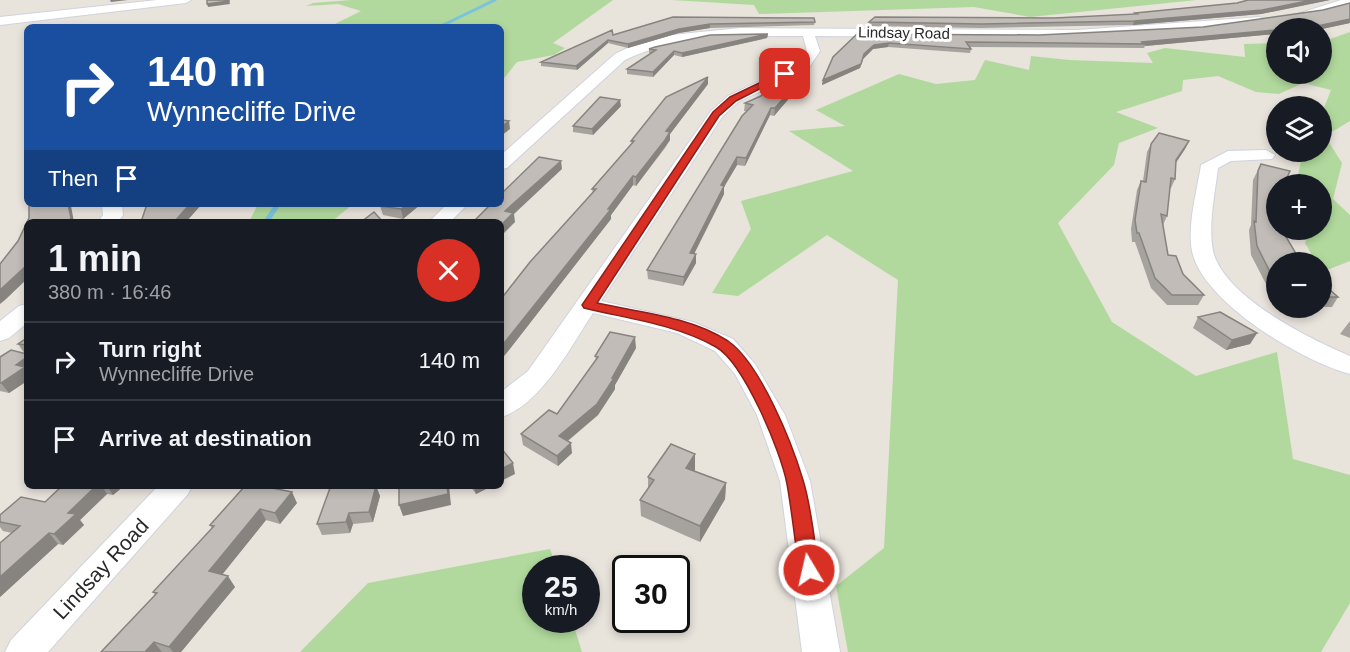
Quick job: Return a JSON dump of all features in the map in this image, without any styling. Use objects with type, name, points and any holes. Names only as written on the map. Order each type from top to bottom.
[{"type":"street","points":[[0,21],[68,7],[186,0]]},
{"type":"street","points":[[1290,17],[1325,10],[1350,1]]},
{"type":"street","name":"Lindsay Road","points":[[504,161],[620,57],[643,46],[698,34],[1077,34],[1266,20]]},
{"type":"street","points":[[504,405],[537,378],[589,305],[716,114],[733,99],[803,66],[814,51],[808,33]]},
{"type":"street","points":[[1266,155],[1228,156],[1210,165],[1206,188],[1203,253],[1219,281],[1248,309],[1283,333],[1350,366]]},
{"type":"street","points":[[442,219],[455,207]]},
{"type":"street","points":[[589,305],[685,327],[724,345],[746,370],[771,415],[795,481],[821,652]]},
{"type":"street","points":[[0,333],[24,313]]},
{"type":"street","name":"Lindsay Road","points":[[24,652],[174,489]]},
{"type":"green space","points":[[351,0],[613,0],[553,43],[565,48],[554,55],[517,62],[504,78],[504,24],[335,24],[361,11],[338,4],[306,6],[313,3]]},
{"type":"green space","points":[[672,0],[1197,0],[1030,17],[974,7],[759,14],[754,5]]},
{"type":"green space","points":[[1350,32],[1350,121],[1332,132],[1332,96],[1329,96],[1331,90],[1307,84],[1332,84],[1332,38]]},
{"type":"green space","points":[[1266,43],[1266,84],[1301,84],[1279,94],[1256,92],[1218,76],[1183,80],[1182,91],[1116,112],[1158,128],[1119,143],[1114,165],[1058,223],[1112,322],[1196,376],[1277,352],[1293,459],[1350,475],[1350,603],[1321,652],[848,652],[836,586],[884,548],[898,280],[827,235],[738,296],[712,293],[751,229],[741,201],[853,171],[789,131],[845,126],[816,110],[899,74],[936,84],[975,80],[985,60],[1029,70],[1031,56],[1069,60],[1153,63],[1147,53],[1165,48],[1245,57],[1244,44]]},
{"type":"green space","points":[[1332,147],[1342,163],[1333,199],[1350,215],[1350,261],[1332,268],[1332,252],[1310,252],[1305,243],[1306,240],[1332,240],[1332,174],[1298,174],[1301,162],[1332,162]]},
{"type":"green space","points":[[256,207],[349,207],[335,219],[250,219]]},
{"type":"green space","points":[[550,549],[552,555],[522,555],[522,633],[576,633],[582,652],[300,652],[368,583]]},
{"type":"building","points":[[207,0],[229,0],[229,1],[207,4]]},
{"type":"building","points":[[1248,0],[1312,0],[1262,10],[1134,21],[982,24],[869,22],[875,17],[1054,18],[1137,14],[1135,13]]},
{"type":"building","points":[[1350,3],[1350,19],[1332,23],[1332,18],[1267,18],[1323,10]]},
{"type":"building","points":[[673,17],[814,18],[815,22],[710,24],[679,29],[628,44],[608,40],[576,66],[541,62],[612,30],[613,35]]},
{"type":"building","points":[[1266,18],[1266,31],[1141,42],[1146,44],[966,42],[971,49],[889,43],[874,45],[864,54],[861,64],[823,80],[833,57],[857,34],[1039,35],[1203,27]]},
{"type":"building","points":[[768,34],[682,53],[674,51],[653,72],[627,69],[656,50],[649,49],[655,47],[710,35]]},
{"type":"building","points":[[790,74],[784,85],[804,75],[775,108],[771,108],[746,158],[737,157],[721,185],[724,186],[690,253],[696,254],[684,277],[647,270],[742,116],[753,105],[745,103],[761,96],[777,79]]},
{"type":"building","points":[[708,77],[666,131],[670,132],[665,140],[636,177],[633,176],[608,209],[611,209],[504,343],[504,295],[530,262],[596,189],[592,189],[634,141],[631,141],[666,97]]},
{"type":"building","points":[[600,97],[620,100],[592,129],[573,126]]},
{"type":"building","points":[[1159,133],[1189,141],[1176,160],[1175,179],[1171,178],[1167,216],[1161,214],[1168,255],[1176,256],[1183,274],[1204,295],[1172,295],[1155,278],[1139,233],[1137,233],[1135,220],[1141,181],[1146,182],[1151,144]]},
{"type":"building","points":[[539,157],[561,161],[505,211],[513,213],[504,222],[504,219],[476,219],[488,207],[504,207],[504,191]]},
{"type":"building","points":[[1261,164],[1290,171],[1289,174],[1266,174],[1266,240],[1288,240],[1295,252],[1266,252],[1266,264],[1257,246],[1254,221],[1256,222],[1258,171]]},
{"type":"building","points":[[29,207],[69,207],[71,218],[28,219]]},
{"type":"building","points":[[146,207],[187,207],[177,219],[142,219]]},
{"type":"building","points":[[374,212],[380,219],[365,219]]},
{"type":"building","points":[[24,228],[24,268],[0,290],[0,264],[18,241]]},
{"type":"building","points":[[1220,312],[1257,333],[1232,340],[1198,317]]},
{"type":"building","points":[[610,332],[635,337],[612,378],[614,378],[597,404],[559,436],[571,443],[557,456],[521,434],[549,410],[557,414],[598,357],[595,356]]},
{"type":"building","points":[[11,350],[24,353],[24,359],[16,365],[24,368],[0,383],[0,357]]},
{"type":"building","points":[[671,444],[695,454],[686,468],[726,483],[700,526],[640,500],[654,480],[648,477]]},
{"type":"building","points":[[504,452],[513,463],[504,468]]},
{"type":"building","points":[[59,489],[93,489],[68,513],[76,514],[54,534],[49,533],[0,577],[0,543],[20,526],[0,522],[0,515],[21,497],[45,502]]},
{"type":"building","points":[[242,489],[277,489],[292,492],[275,513],[260,509],[209,571],[228,576],[169,647],[154,642],[145,652],[101,652],[157,593],[153,592],[214,526],[210,525]]},
{"type":"building","points":[[330,489],[375,489],[369,512],[349,513],[346,522],[317,524]]},
{"type":"building","points":[[399,489],[447,489],[448,494],[399,505]]},
{"type":"waterway","points":[[445,24],[495,0]]},
{"type":"waterway","points":[[268,219],[276,207]]},
{"type":"route","points":[[785,74],[733,99],[716,114],[589,305],[685,327],[724,345],[746,370],[771,415],[795,481],[809,570]]}]
